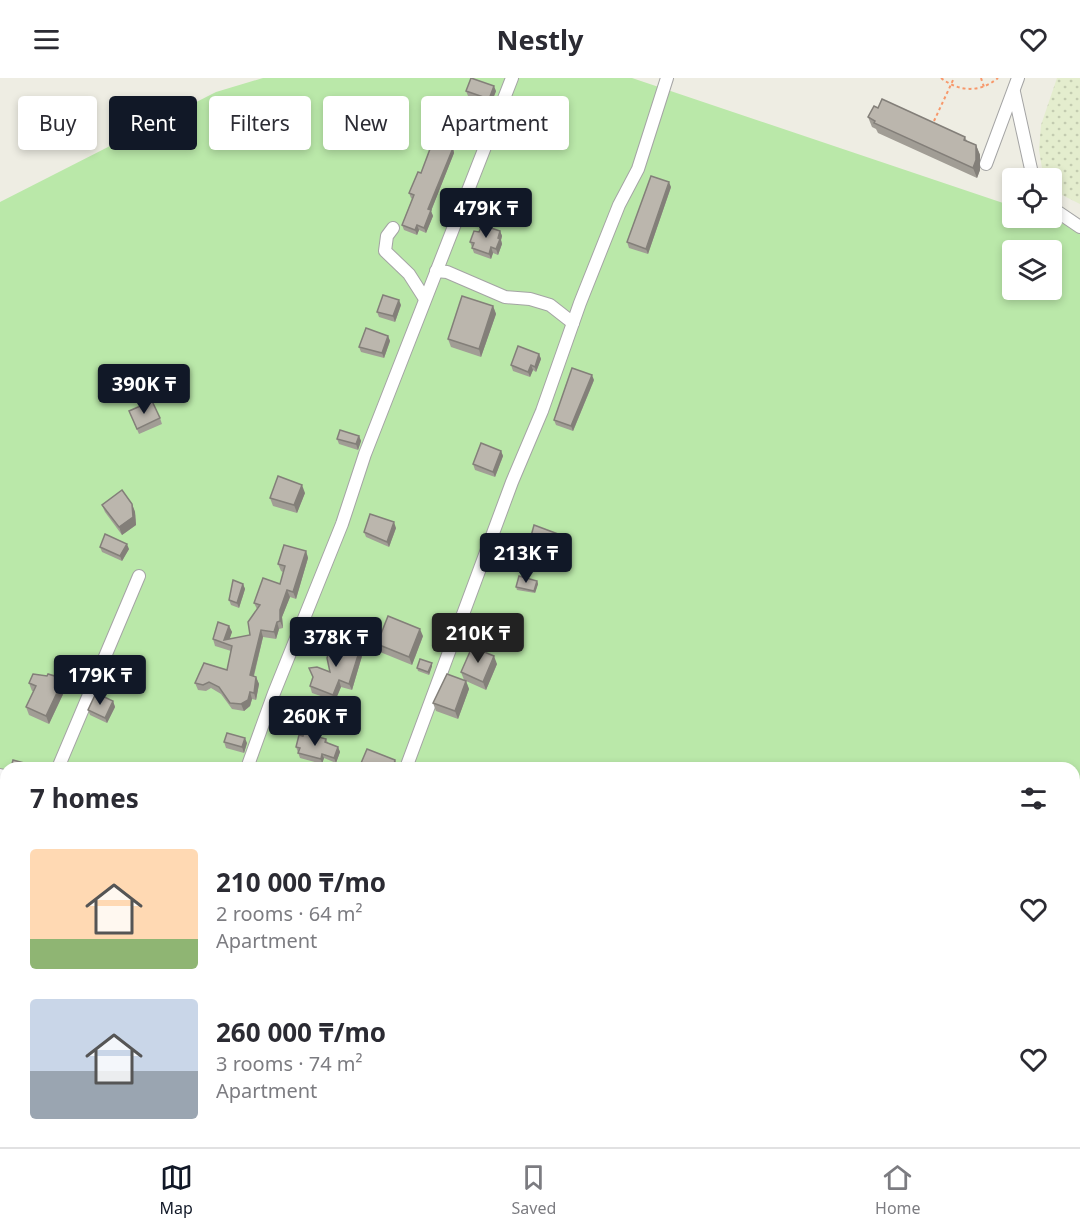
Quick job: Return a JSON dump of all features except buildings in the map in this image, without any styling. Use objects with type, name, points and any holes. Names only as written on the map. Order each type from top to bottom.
[{"type":"street","points":[[249,762],[274,693],[342,524],[365,454],[512,78]]},
{"type":"street","points":[[408,762],[619,205],[638,169],[667,78]]},
{"type":"street","points":[[986,164],[1016,84]]},
{"type":"street","points":[[1016,84],[1022,137],[1030,168]]},
{"type":"street","points":[[1062,215],[1080,227]]},
{"type":"street","points":[[393,228],[387,236],[385,251],[409,274],[425,299]]},
{"type":"street","points":[[436,271],[447,272],[505,297],[550,305],[573,324]]},
{"type":"street","points":[[61,762],[139,576]]},
{"type":"path","points":[[941,78],[951,85],[966,89],[984,87],[998,78]]},
{"type":"path","points":[[934,121],[954,78]]},
{"type":"path","points":[[981,78],[984,87]]},
{"type":"green space","points":[[263,78],[632,78],[1002,203],[1002,228],[1062,228],[1062,223],[1080,229],[1080,762],[0,762],[0,202],[109,146],[109,150],[197,150],[197,102],[216,92]]},
{"type":"green space","points":[[1057,78],[1080,78],[1080,204],[1062,195],[1062,168],[1042,168],[1039,150],[1041,125]]}]
